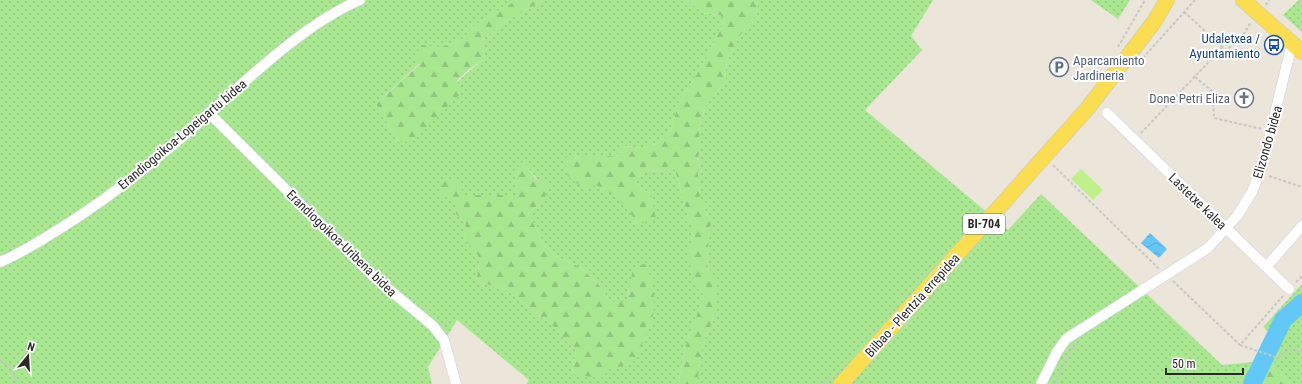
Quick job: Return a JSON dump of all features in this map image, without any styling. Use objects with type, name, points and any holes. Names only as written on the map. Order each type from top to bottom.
[{"type":"main road","points":[[1243,0],[1297,48]]},
{"type":"main road","name":"Bilbao - Plentzia errepidea","points":[[837,378],[1062,138],[1125,62],[1167,2]]},
{"type":"street","name":"Erandiogoikoa-Lopeigartu bidea","points":[[0,262],[33,245],[88,211],[148,166],[268,61],[324,20],[344,7],[360,0]]},
{"type":"street","name":"Elizondo bidea","points":[[1041,384],[1057,352],[1066,339],[1208,248],[1237,216],[1252,192],[1260,172],[1297,48]]},
{"type":"street","name":"Erandiogoikoa-Uribena bidea","points":[[209,113],[373,276],[433,326],[444,340],[456,384]]},
{"type":"street","name":"Lastetxe kalea","points":[[1107,113],[1290,289]]},
{"type":"street","points":[[1267,266],[1302,226]]},
{"type":"path","points":[[1117,48],[1145,0]]},
{"type":"path","points":[[1184,12],[1226,50],[1242,37],[1251,21]]},
{"type":"path","points":[[1135,140],[1223,47]]},
{"type":"path","points":[[1195,77],[1213,92],[1214,118],[1271,131]]},
{"type":"path","points":[[1260,172],[1302,187]]},
{"type":"path","points":[[1055,384],[1069,353],[1083,341]]},
{"type":"path","points":[[1240,345],[1278,358],[1283,353],[1298,350],[1302,352]]},
{"type":"path","points":[[0,360],[8,366],[13,373],[16,384]]},
{"type":"path","points":[[824,384],[837,378]]},
{"type":"green space","points":[[0,0],[517,0],[476,24],[461,40],[441,47],[420,63],[376,104],[398,142],[411,142],[436,108],[454,87],[474,67],[485,59],[482,40],[502,24],[543,0],[687,0],[703,13],[720,15],[725,20],[704,63],[678,104],[672,127],[664,141],[643,148],[626,146],[616,156],[596,159],[574,157],[596,185],[611,192],[625,205],[638,224],[651,194],[635,183],[642,171],[675,170],[688,217],[694,226],[689,252],[689,269],[704,296],[687,341],[678,384],[526,384],[529,380],[457,320],[428,367],[432,384],[0,384]],"holes":[[[523,162],[537,179],[544,201],[528,213],[545,246],[558,257],[580,267],[600,286],[610,302],[627,302],[629,288],[633,363],[583,375],[572,373],[576,351],[553,326],[507,290],[476,281],[479,259],[475,251],[465,241],[466,224],[456,214],[456,202],[463,195],[517,195],[516,183]]]},
{"type":"green space","points":[[517,0],[543,0],[502,24],[482,40],[485,59],[469,69],[457,81],[460,94],[411,142],[398,142],[376,104],[420,64],[414,55],[422,45],[441,47],[461,40],[476,24]]},
{"type":"green space","points":[[687,0],[758,0],[756,15],[739,37],[727,59],[725,82],[707,104],[700,123],[698,173],[700,198],[711,223],[706,264],[715,278],[716,300],[714,317],[703,344],[698,377],[695,384],[678,384],[687,341],[704,296],[689,269],[689,252],[694,226],[688,217],[675,170],[642,171],[635,183],[651,194],[656,219],[638,224],[625,206],[610,193],[596,185],[585,190],[568,176],[564,158],[616,156],[626,146],[643,148],[664,141],[672,127],[678,104],[704,63],[725,20],[720,15],[703,13]]},
{"type":"green space","points":[[758,0],[933,0],[911,36],[922,50],[865,110],[1008,230],[1041,194],[1222,365],[1253,362],[1238,384],[695,384],[698,376],[703,344],[714,317],[715,278],[706,264],[711,223],[700,198],[698,173],[700,123],[707,104],[725,82],[727,59],[739,37],[756,15]]},
{"type":"green space","points":[[1091,0],[1130,0],[1118,19]]},
{"type":"green space","points":[[1299,0],[1302,0],[1302,32],[1283,15]]},
{"type":"green space","points":[[523,162],[536,179],[548,183],[544,201],[528,213],[545,246],[558,257],[580,267],[600,286],[610,302],[627,302],[633,269],[646,263],[654,298],[653,317],[648,330],[633,363],[608,370],[601,379],[572,373],[576,351],[553,326],[507,290],[476,281],[479,259],[475,251],[465,241],[466,224],[456,214],[455,202],[440,194],[445,178],[460,180],[463,195],[517,195],[514,170]]},
{"type":"green space","points":[[1081,169],[1103,190],[1093,200],[1071,179]]},
{"type":"green space","points":[[1302,284],[1302,384],[1291,384],[1283,376],[1276,373],[1273,365],[1281,343],[1263,327]]},
{"type":"green space","points":[[1281,343],[1273,366],[1276,373],[1283,376],[1291,384],[1238,384],[1253,362],[1266,361]]},
{"type":"water","points":[[1150,233],[1167,249],[1159,258],[1141,243]]},
{"type":"waterway","points":[[1252,384],[1283,320],[1302,303]]},
{"type":"place","name":"Udaletxea / Ayuntamiento","points":[[1274,45]]},
{"type":"place","name":"Aparcamiento Jardineria","points":[[1059,67]]},
{"type":"place","name":"Done Petri Eliza","points":[[1244,98]]}]
